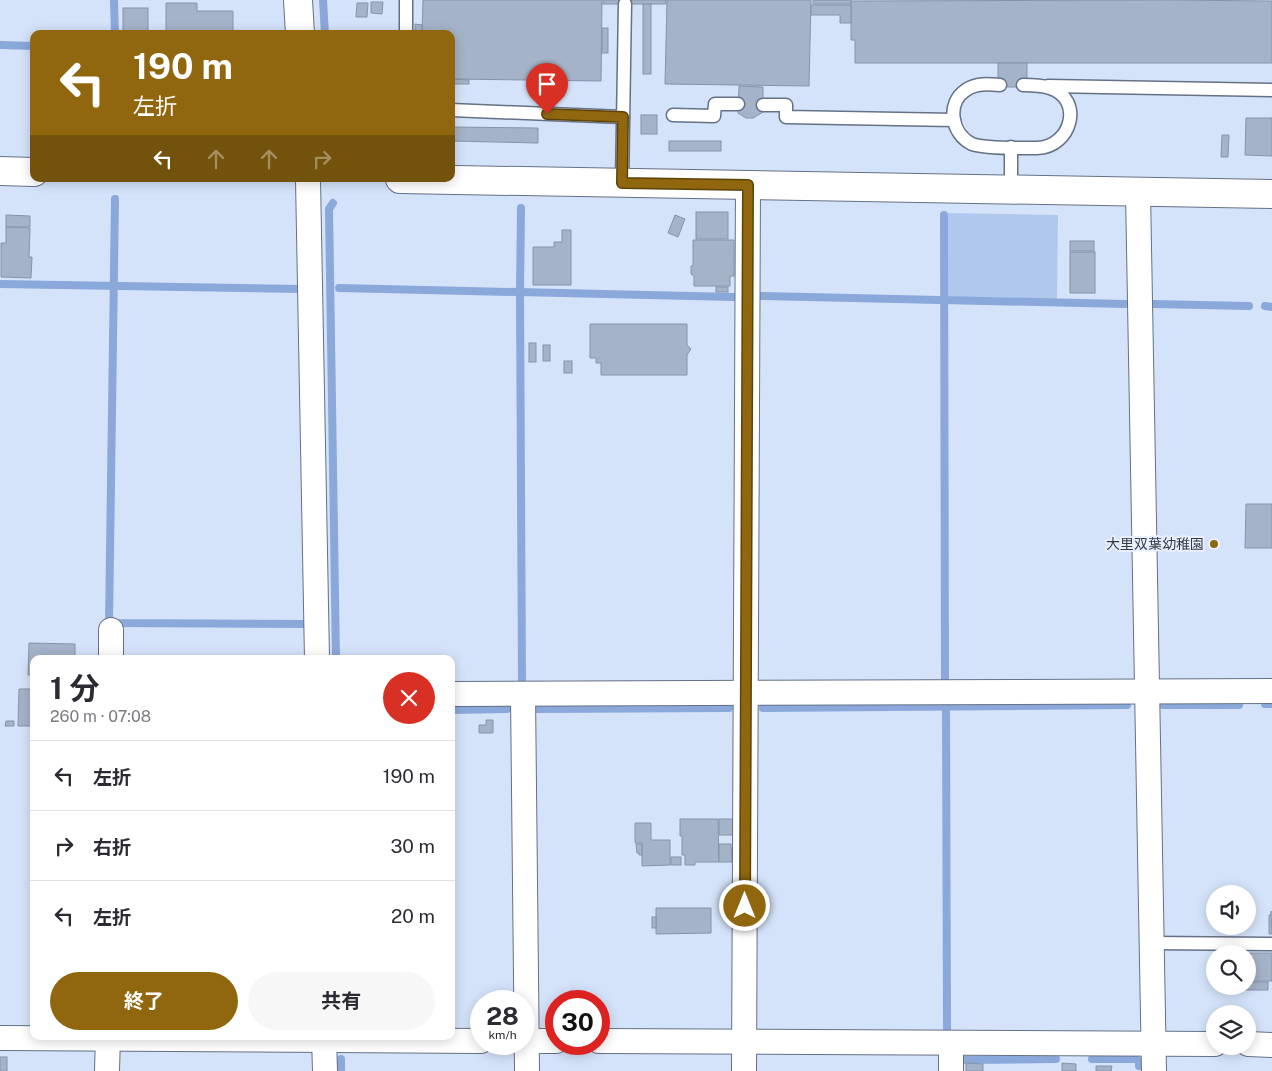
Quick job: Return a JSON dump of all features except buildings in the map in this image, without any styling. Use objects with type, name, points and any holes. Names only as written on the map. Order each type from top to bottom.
[{"type":"street","points":[[298,0],[300,30]]},
{"type":"street","points":[[0,171],[30,172]]},
{"type":"street","points":[[455,180],[1272,194]]},
{"type":"street","points":[[308,182],[317,655]]},
{"type":"street","points":[[744,1071],[748,185]]},
{"type":"street","points":[[1138,192],[1154,1071]]},
{"type":"street","points":[[111,630],[111,655]]},
{"type":"street","points":[[455,694],[1272,691]]},
{"type":"street","points":[[523,694],[525,990]]},
{"type":"street","points":[[0,1038],[30,1038]]},
{"type":"street","points":[[107,1071],[108,1040]]},
{"type":"street","points":[[324,1040],[325,1071]]},
{"type":"street","points":[[402,1040],[470,1041]]},
{"type":"street","points":[[610,1041],[1206,1044]]},
{"type":"street","points":[[951,1043],[951,1071]]},
{"type":"street","points":[[1256,1044],[1272,1045]]},
{"type":"street","points":[[526,1055],[527,1071]]},
{"type":"lane","points":[[406,0],[406,30]]},
{"type":"lane","points":[[622,183],[625,4]]},
{"type":"lane","points":[[1000,84],[974,86],[965,91],[958,99],[954,109],[954,120],[957,130],[964,139],[973,144],[1039,148],[1059,141],[1070,123],[1070,112],[1060,93],[1051,88],[1040,86]]},
{"type":"lane","points":[[1023,85],[1272,90]]},
{"type":"lane","points":[[673,115],[714,116],[715,104],[738,104]]},
{"type":"lane","points":[[763,105],[786,105],[786,117],[954,120]]},
{"type":"lane","points":[[455,110],[623,117]]},
{"type":"lane","points":[[1011,147],[1011,190]]},
{"type":"lane","points":[[1152,943],[1272,944]]},
{"type":"shaded area","points":[[948,213],[1058,215],[1057,299],[947,297]]},
{"type":"waterway","points":[[114,0],[115,30]]},
{"type":"waterway","points":[[323,0],[325,30]]},
{"type":"waterway","points":[[0,45],[30,46]]},
{"type":"waterway","points":[[115,199],[109,623],[307,624]]},
{"type":"waterway","points":[[333,203],[329,209],[336,655]]},
{"type":"waterway","points":[[521,208],[522,683]]},
{"type":"waterway","points":[[944,215],[945,681]]},
{"type":"waterway","points":[[0,284],[302,289]]},
{"type":"waterway","points":[[339,288],[734,297]]},
{"type":"waterway","points":[[759,296],[1125,304]]},
{"type":"waterway","points":[[1152,304],[1249,306]]},
{"type":"waterway","points":[[1265,306],[1272,307]]},
{"type":"waterway","points":[[1265,704],[1272,704]]},
{"type":"waterway","points":[[763,708],[1127,705]]},
{"type":"waterway","points":[[1163,705],[1239,705]]},
{"type":"waterway","points":[[946,706],[947,1029]]},
{"type":"waterway","points":[[537,709],[729,708]]},
{"type":"waterway","points":[[455,710],[507,709]]},
{"type":"waterway","points":[[341,1059],[341,1071]]},
{"type":"waterway","points":[[964,1060],[1056,1059]]},
{"type":"waterway","points":[[1092,1059],[1136,1059],[1139,1062],[1139,1066]]},
{"type":"place","name":"大里双葉幼稚園","points":[[1214,544]]},
{"type":"route","points":[[547,114],[623,117],[622,183],[748,185],[745,906]]}]
